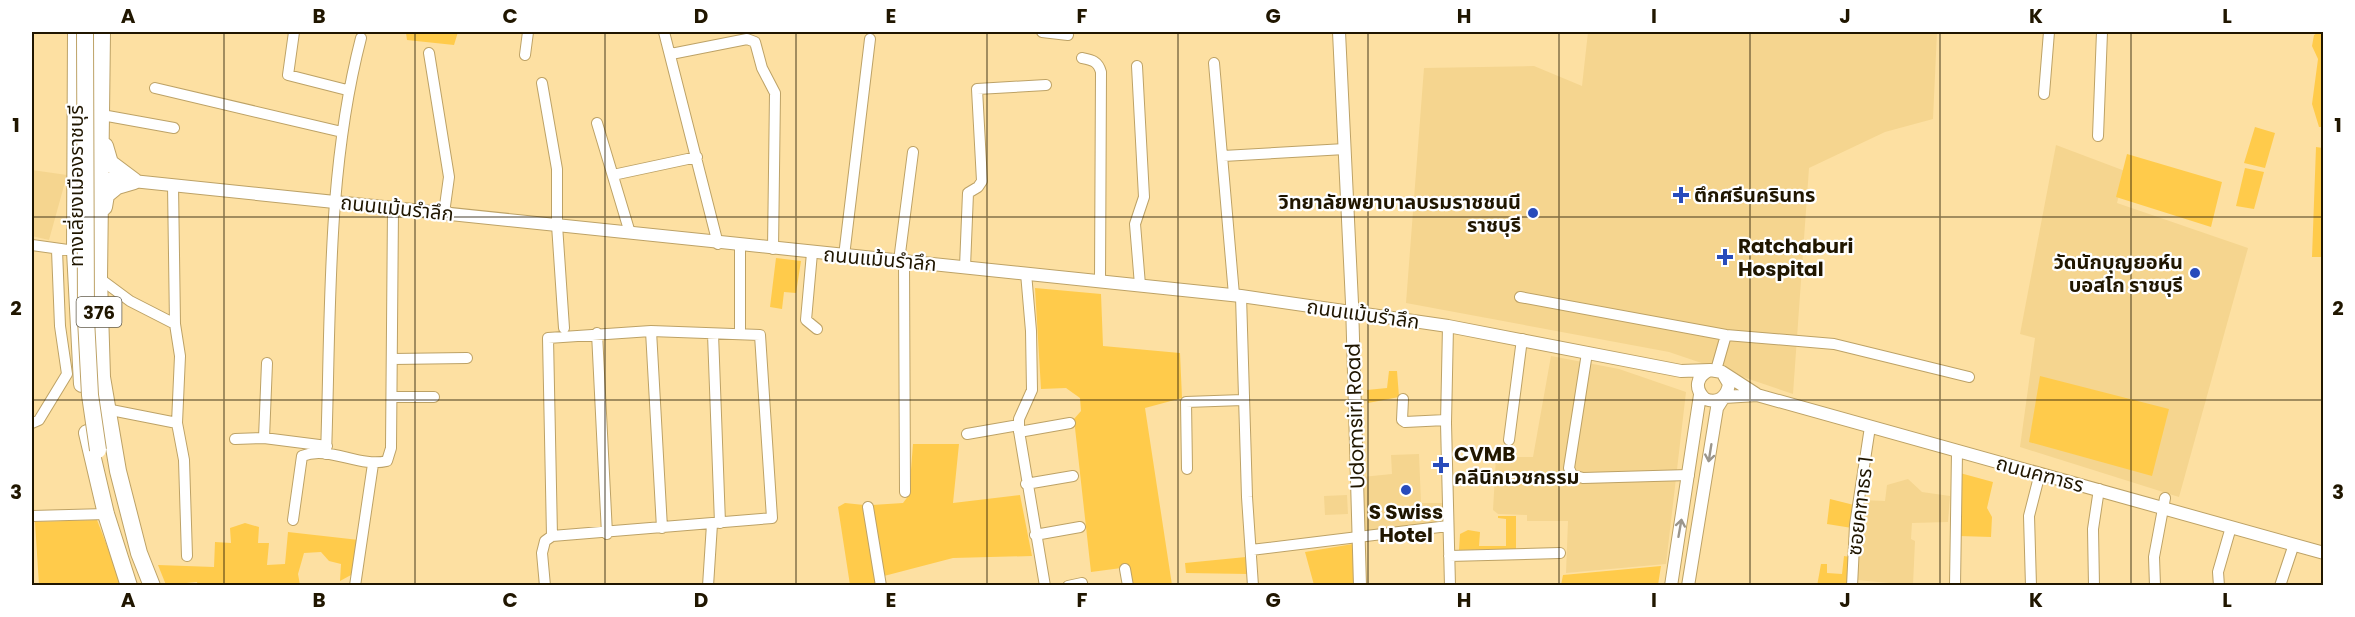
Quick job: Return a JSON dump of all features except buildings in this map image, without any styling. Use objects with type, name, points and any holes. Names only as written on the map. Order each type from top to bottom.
[{"type":"main road","name":"ทางเลี่ยงเมืองราชบุรี","points":[[76,32],[75,251],[83,398],[92,461],[129,585]]},
{"type":"main road","name":"ทางเลี่ยงเมืองราชบุรี","points":[[85,32],[86,319],[90,386],[103,449],[152,585]]},
{"type":"main road","name":"ทางเลี่ยงเมืองราชบุรี","points":[[94,32],[94,318],[103,449],[110,502],[137,585]]},
{"type":"main road","name":"ทางเลี่ยงเมืองราชบุรี","points":[[102,32],[99,335],[106,409],[139,553]]},
{"type":"main road","points":[[102,136],[110,163],[134,181]]},
{"type":"main road","points":[[100,226],[106,195],[117,186],[134,181]]},
{"type":"street","points":[[294,32],[288,75],[347,90]]},
{"type":"street","points":[[525,55],[528,32]]},
{"type":"street","points":[[664,32],[717,244]]},
{"type":"street","points":[[1042,32],[1068,35]]},
{"type":"street","name":"Udomsiri Road","points":[[1339,32],[1346,149],[1360,585]]},
{"type":"street","points":[[2044,94],[2049,32]]},
{"type":"street","points":[[2098,136],[2102,32]]},
{"type":"street","points":[[327,450],[336,202],[347,90],[361,38]]},
{"type":"street","points":[[671,54],[747,39],[755,42],[762,68],[775,93],[773,249]]},
{"type":"street","points":[[844,256],[870,39]]},
{"type":"street","points":[[429,53],[449,177],[444,213]]},
{"type":"street","points":[[1082,58],[1094,60],[1101,72],[1100,281]]},
{"type":"street","points":[[1214,63],[1237,296],[1252,585]]},
{"type":"street","points":[[1137,66],[1144,197],[1135,224],[1140,285]]},
{"type":"street","points":[[542,83],[557,169],[557,225],[564,328]]},
{"type":"street","points":[[965,267],[968,193],[978,187],[982,181],[977,88],[1046,85]]},
{"type":"street","points":[[155,88],[342,132]]},
{"type":"street","points":[[102,115],[174,128]]},
{"type":"street","points":[[597,123],[630,233]]},
{"type":"street","points":[[1223,156],[1346,149]]},
{"type":"street","points":[[905,492],[902,262],[913,152]]},
{"type":"street","points":[[613,175],[697,157]]},
{"type":"street","name":"ถนนแม้นรำลึก","points":[[75,176],[1237,296],[1448,326],[1680,371],[1716,371]]},
{"type":"street","points":[[173,185],[175,324],[180,356],[177,423],[184,460],[187,556]]},
{"type":"street","points":[[235,439],[264,438],[327,450],[373,464],[387,461],[392,448],[393,208]]},
{"type":"street","points":[[32,245],[75,251]]},
{"type":"street","points":[[740,246],[740,334]]},
{"type":"street","points":[[32,423],[39,420],[67,374],[59,315],[57,250]]},
{"type":"street","points":[[812,253],[806,320],[817,329]]},
{"type":"street","points":[[1026,273],[1031,331],[1032,390],[1019,429],[1026,484],[1045,585]]},
{"type":"street","points":[[99,278],[130,301],[175,324]]},
{"type":"street","points":[[1520,297],[1726,335],[1834,344],[1969,376]]},
{"type":"street","points":[[1448,326],[1446,420],[1450,585]]},
{"type":"street","points":[[651,331],[662,528]]},
{"type":"street","points":[[545,585],[542,553],[545,541],[552,536],[607,534],[772,518],[760,335],[651,331],[548,338],[552,536]]},
{"type":"street","points":[[597,333],[607,534]]},
{"type":"street","points":[[708,585],[716,524],[713,334]]},
{"type":"street","points":[[1716,371],[1726,335]]},
{"type":"street","points":[[1509,440],[1522,339]]},
{"type":"street","points":[[1587,352],[1569,468],[1572,475],[1583,478],[1689,475]]},
{"type":"street","points":[[393,359],[467,358]]},
{"type":"street","points":[[264,438],[267,363]]},
{"type":"street","points":[[1680,371],[1700,394],[1711,401],[1724,397]]},
{"type":"street","points":[[1671,585],[1700,394],[1699,378],[1716,371]]},
{"type":"street","points":[[1688,585],[1717,408],[1729,384],[1716,371]]},
{"type":"street","name":"ถนนคฑาธร","points":[[1716,371],[1757,395],[1957,452],[2099,489],[2164,503],[2231,526],[2324,553]]},
{"type":"street","name":"ถนนคฑาธร","points":[[1724,397],[1757,395]]},
{"type":"street","points":[[393,397],[434,397]]},
{"type":"street","points":[[1403,399],[1405,422],[1446,420]]},
{"type":"street","points":[[1187,469],[1186,402],[1243,400]]},
{"type":"street","points":[[106,409],[177,423]]},
{"type":"street","points":[[967,434],[1070,423]]},
{"type":"street","name":"ซอยคฑาธร 1","points":[[1852,585],[1855,525],[1870,427]]},
{"type":"street","points":[[293,520],[302,456],[327,450]]},
{"type":"street","points":[[1955,585],[1957,452]]},
{"type":"street","points":[[355,585],[373,464]]},
{"type":"street","points":[[2031,585],[2029,516],[2040,473]]},
{"type":"street","points":[[1026,484],[1073,476]]},
{"type":"street","points":[[2094,585],[2093,529],[2099,489]]},
{"type":"street","points":[[2155,585],[2154,557],[2164,503]]},
{"type":"street","points":[[868,507],[881,585]]},
{"type":"street","points":[[32,516],[106,514]]},
{"type":"street","points":[[1251,550],[1448,526]]},
{"type":"street","points":[[2219,585],[2218,572],[2231,526]]},
{"type":"street","points":[[1035,535],[1080,527]]},
{"type":"street","points":[[2280,585],[2294,544]]},
{"type":"street","points":[[1449,556],[1560,553]]},
{"type":"street","points":[[1125,569],[1128,585]]},
{"type":"street","points":[[1068,585],[1082,583]]},
{"type":"shaded area","points":[[376,32],[458,32],[454,45],[407,40],[406,33]]},
{"type":"shaded area","points":[[1588,32],[1937,32],[1933,119],[1885,132],[1809,168],[1793,394],[1669,352],[1406,303],[1424,68],[1534,66],[1582,86]]},
{"type":"shaded area","points":[[2324,32],[2323,127],[2319,127],[2312,104],[2318,59],[2312,46],[2314,35]]},
{"type":"shaded area","points":[[2255,127],[2275,133],[2265,168],[2244,163]]},
{"type":"shaded area","points":[[2056,145],[2125,171],[2117,203],[2248,248],[2179,497],[2020,447],[2035,338],[2020,334]]},
{"type":"shaded area","points":[[2316,147],[2323,148],[2323,257],[2312,257]]},
{"type":"shaded area","points":[[2127,154],[2222,182],[2211,227],[2116,197]]},
{"type":"shaded area","points":[[2245,168],[2264,172],[2254,209],[2236,206]]},
{"type":"shaded area","points":[[32,170],[67,175],[49,240],[32,236]]},
{"type":"shaded area","points":[[776,258],[801,261],[796,293],[784,292],[782,309],[770,307]]},
{"type":"shaded area","points":[[1035,288],[1101,294],[1103,346],[1180,353],[1182,398],[1145,408],[1172,585],[1133,585],[1129,567],[1091,572],[1074,419],[1081,411],[1080,398],[1066,388],[1041,389]]},
{"type":"shaded area","points":[[1551,356],[1619,369],[1686,392],[1666,564],[1566,573],[1568,521],[1527,521],[1527,515],[1498,514],[1493,510],[1496,457],[1533,457]]},
{"type":"shaded area","points":[[1389,371],[1397,371],[1399,397],[1368,403],[1367,390],[1387,388]]},
{"type":"shaded area","points":[[2040,376],[2169,409],[2152,476],[2029,442]]},
{"type":"shaded area","points":[[913,444],[959,444],[953,503],[1020,495],[1032,556],[953,558],[884,576],[872,505],[903,503],[909,495]]},
{"type":"shaded area","points":[[1419,454],[1421,503],[1443,503],[1443,522],[1365,533],[1362,477],[1392,474],[1391,455]]},
{"type":"shaded area","points":[[1960,473],[1993,482],[1987,508],[1992,517],[1991,537],[1959,536]]},
{"type":"shaded area","points":[[1908,479],[1922,492],[1950,496],[1948,522],[1912,523],[1911,539],[1915,541],[1913,585],[1856,580],[1862,500],[1885,501],[1887,485]]},
{"type":"shaded area","points":[[1347,495],[1348,514],[1325,515],[1324,496]]},
{"type":"shaded area","points":[[1830,499],[1854,505],[1852,528],[1827,524]]},
{"type":"shaded area","points":[[845,503],[864,505],[878,585],[850,585],[838,507]]},
{"type":"shaded area","points":[[1498,516],[1516,516],[1516,549],[1459,550],[1460,534],[1468,530],[1480,532],[1479,546],[1506,546],[1506,519],[1498,518]]},
{"type":"shaded area","points":[[97,520],[122,585],[39,585],[35,522]]},
{"type":"shaded area","points":[[245,523],[259,527],[258,543],[269,543],[267,565],[285,564],[288,532],[359,540],[351,575],[340,581],[341,564],[329,561],[321,552],[304,553],[298,574],[300,585],[198,586],[197,582],[166,585],[158,565],[214,567],[215,542],[231,543],[230,528]]},
{"type":"shaded area","points":[[1353,544],[1353,585],[1314,585],[1305,552]]},
{"type":"shaded area","points":[[1844,556],[1850,557],[1849,585],[1817,586],[1821,564],[1827,564],[1827,573],[1842,574]]},
{"type":"shaded area","points":[[1246,557],[1248,574],[1186,573],[1185,563]]},
{"type":"shaded area","points":[[1661,566],[1658,585],[1561,585],[1563,575]]},
{"type":"place","name":"ตึกศรีนครินทร","points":[[1681,195]]},
{"type":"place","name":"วิทยาลัยพยาบาลบรมราชชนนี ราชบุรี","points":[[1533,213]]},
{"type":"place","name":"Ratchaburi Hospital","points":[[1725,257]]},
{"type":"place","name":"วัดนักบุญยอห์น บอสโก ราชบุรี","points":[[2195,273]]},
{"type":"place","name":"CVMB คลีนิกเวชกรรม","points":[[1441,465]]},
{"type":"place","name":"S Swiss Hotel","points":[[1406,490]]}]
